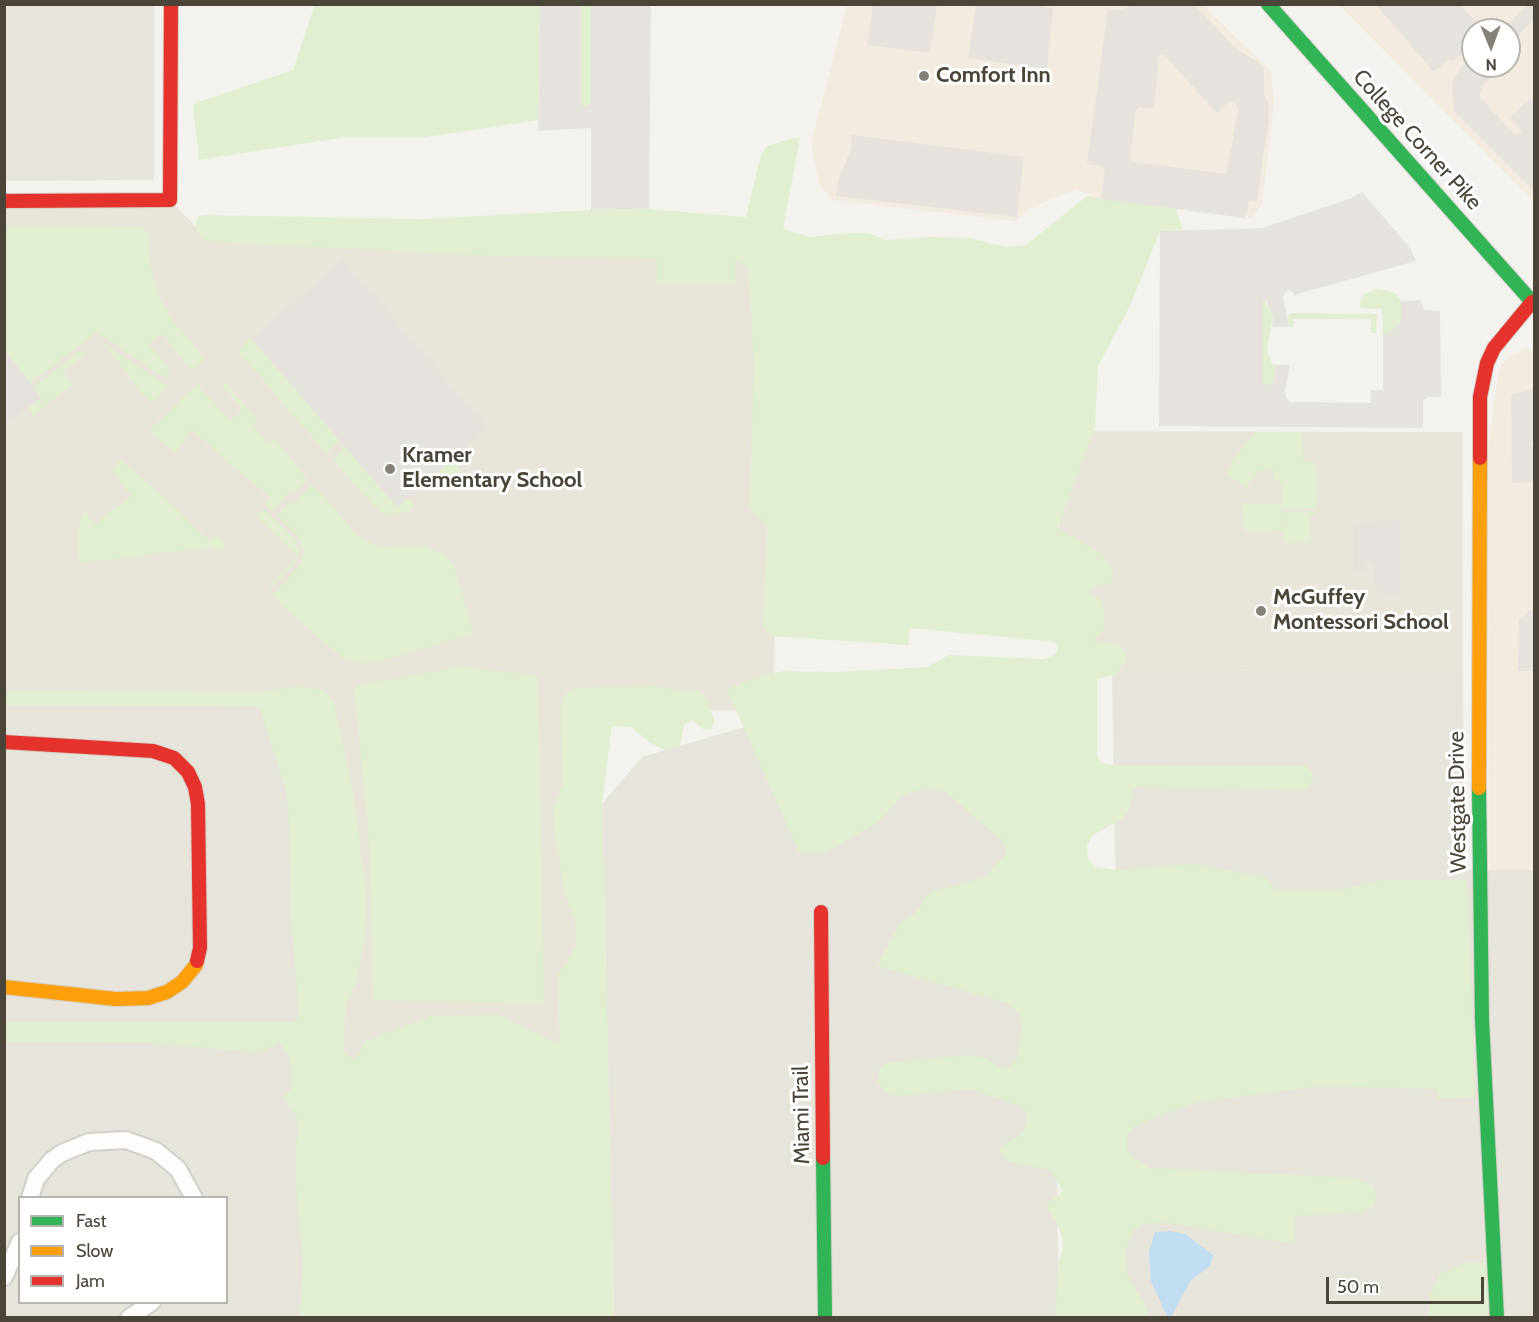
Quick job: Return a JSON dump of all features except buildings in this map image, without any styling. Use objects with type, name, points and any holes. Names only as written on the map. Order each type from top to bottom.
[{"type":"main road","points":[[4,201],[170,200],[171,4]]},
{"type":"main road","name":"College Corner Pike","points":[[1268,4],[1534,303]]},
{"type":"main road","name":"Westgate Drive","points":[[1497,1317],[1482,1020],[1478,684],[1480,397],[1486,363],[1494,348],[1534,303]]},
{"type":"main road","points":[[4,742],[153,751],[174,758],[188,772],[195,787],[198,804],[200,948],[196,965],[182,982],[167,992],[148,998],[116,999],[4,987]]},
{"type":"main road","name":"Miami Trail","points":[[820,912],[825,1317]]},
{"type":"street","points":[[30,1196],[36,1179],[52,1160],[62,1153],[89,1142],[126,1140],[156,1151],[178,1169],[193,1196]]},
{"type":"street","points":[[4,1277],[18,1246]]},
{"type":"street","points":[[129,1317],[149,1304]]},
{"type":"shaded area","points":[[1030,4],[1053,8],[1047,69],[968,58],[976,5]]},
{"type":"shaded area","points":[[4,5],[154,5],[154,179],[5,181]]},
{"type":"shaded area","points":[[540,5],[581,5],[581,103],[584,107],[591,104],[591,5],[651,5],[649,209],[591,210],[591,128],[538,131]]},
{"type":"shaded area","points":[[847,5],[1203,5],[1271,71],[1274,103],[1262,204],[1251,219],[1101,199],[1076,189],[1029,209],[1016,221],[832,200],[819,184],[811,143]]},
{"type":"shaded area","points":[[873,5],[937,5],[930,53],[867,45]]},
{"type":"shaded area","points":[[1130,5],[1195,5],[1233,46],[1264,67],[1264,94],[1268,102],[1269,117],[1257,201],[1249,200],[1245,218],[1101,199],[1105,167],[1087,164],[1108,9],[1124,10]],"holes":[[[1164,55],[1217,113],[1228,102],[1232,101],[1236,104],[1238,112],[1226,174],[1133,162],[1130,159],[1136,110],[1139,107],[1154,109],[1159,57]]]},
{"type":"shaded area","points":[[1339,5],[1534,5],[1534,202]]},
{"type":"shaded area","points":[[1376,5],[1461,5],[1472,18],[1461,18],[1461,54],[1454,61],[1448,59],[1434,72]]},
{"type":"shaded area","points":[[1528,5],[1534,5],[1534,20],[1521,32],[1521,18],[1514,18]]},
{"type":"shaded area","points":[[1461,68],[1461,78],[1490,78],[1482,86],[1480,97],[1514,134],[1522,131],[1510,117],[1534,95],[1534,191],[1454,111],[1452,81]]},
{"type":"shaded area","points":[[852,135],[1024,157],[1017,217],[836,196],[837,184],[851,149]]},
{"type":"shaded area","points":[[1362,192],[1410,248],[1416,261],[1294,295],[1288,290],[1283,296],[1289,327],[1272,327],[1273,317],[1266,300],[1263,299],[1263,383],[1268,385],[1274,382],[1275,365],[1290,365],[1285,391],[1290,402],[1371,403],[1371,390],[1383,390],[1383,333],[1388,333],[1399,324],[1401,301],[1421,300],[1424,310],[1440,311],[1441,397],[1427,397],[1423,400],[1423,428],[1159,426],[1160,231],[1262,228],[1352,198]]},
{"type":"shaded area","name":"Kramer Elementary School","points":[[170,200],[195,226],[778,232],[774,710],[578,712],[583,1083],[320,1083],[313,706],[5,705],[4,201]]},
{"type":"shaded area","points":[[343,260],[488,428],[397,507],[251,338]]},
{"type":"shaded area","points":[[1525,348],[1534,351],[1534,870],[1489,870],[1488,448],[1498,375],[1509,356]]},
{"type":"shaded area","points":[[5,350],[41,398],[5,425]]},
{"type":"shaded area","points":[[1534,388],[1534,436],[1531,446],[1534,448],[1534,482],[1512,483],[1511,395]]},
{"type":"shaded area","name":"McGuffey Montessori School","points":[[1058,431],[1463,432],[1463,670],[1061,671]]},
{"type":"shaded area","points":[[1400,520],[1401,595],[1380,595],[1380,589],[1375,589],[1374,562],[1365,562],[1365,571],[1354,571],[1353,522]]},
{"type":"shaded area","points":[[1534,607],[1534,671],[1518,671],[1519,620]]},
{"type":"shaded area","points":[[1463,670],[1464,870],[1534,870],[1534,1317],[1123,1317],[1112,671]]},
{"type":"shaded area","points":[[5,705],[313,706],[328,1317],[5,1318]]},
{"type":"shaded area","points":[[744,727],[928,764],[1051,849],[1059,1317],[614,1317],[602,804],[642,757]]},
{"type":"green space","points":[[315,4],[540,5],[538,120],[427,137],[345,137],[199,160],[193,104],[293,70]]},
{"type":"green space","points":[[581,5],[591,5],[591,104],[584,107],[581,104]]},
{"type":"green space","points":[[800,138],[783,229],[810,237],[868,233],[886,240],[930,237],[969,238],[1006,247],[1026,245],[1087,196],[1176,209],[1183,230],[1160,231],[1130,306],[1098,366],[1095,427],[1058,528],[1102,554],[1113,570],[1112,583],[1087,592],[1102,601],[1105,616],[1103,631],[1094,641],[1120,645],[1126,654],[1125,664],[1116,675],[1097,679],[1097,754],[1099,761],[1108,765],[1307,766],[1313,779],[1310,787],[1301,790],[1133,787],[1130,806],[1123,818],[1093,835],[1087,846],[1088,858],[1095,867],[1115,870],[1194,864],[1263,877],[1271,882],[1274,890],[1340,890],[1382,880],[1467,880],[1475,1097],[1438,1099],[1437,1089],[1322,1086],[1198,1102],[1136,1125],[1127,1136],[1127,1150],[1135,1159],[1150,1168],[1355,1178],[1372,1184],[1376,1194],[1374,1206],[1363,1212],[1294,1216],[1295,1244],[1164,1222],[1145,1224],[1133,1231],[1125,1253],[1127,1273],[1147,1309],[1147,1317],[1055,1317],[1059,1259],[1063,1243],[1061,1232],[1046,1204],[1063,1191],[1050,1170],[1010,1162],[1001,1155],[1000,1148],[1022,1133],[1027,1123],[1026,1112],[1022,1107],[971,1089],[899,1096],[886,1093],[878,1083],[879,1071],[884,1063],[968,1055],[985,1058],[1001,1068],[1011,1067],[1017,1059],[1022,1028],[1019,1012],[1007,1003],[877,966],[901,921],[914,915],[930,892],[986,877],[1006,853],[1005,843],[944,791],[926,788],[902,795],[877,823],[827,852],[799,852],[727,690],[753,678],[784,671],[838,672],[927,667],[950,655],[1044,659],[1054,655],[1058,649],[1055,642],[910,628],[908,645],[771,636],[763,626],[767,525],[749,509],[754,366],[748,266],[735,260],[735,284],[657,284],[657,259],[512,257],[210,242],[197,234],[195,222],[199,216],[209,215],[422,219],[649,209],[746,217],[761,155],[767,146]]},
{"type":"green space","points":[[5,226],[144,227],[148,233],[150,264],[159,296],[173,320],[205,359],[192,370],[161,334],[149,345],[171,371],[163,377],[97,332],[30,383],[5,350]]},
{"type":"green space","points":[[1377,289],[1394,292],[1401,301],[1399,324],[1388,333],[1383,333],[1382,309],[1360,308],[1364,294]]},
{"type":"green space","points":[[1264,298],[1273,317],[1267,349],[1272,364],[1275,365],[1274,382],[1268,385],[1263,383],[1262,378]]},
{"type":"green space","points":[[1293,313],[1377,314],[1376,333],[1371,333],[1371,319],[1293,319],[1293,327],[1289,327],[1288,315]]},
{"type":"green space","points":[[251,338],[340,440],[327,455],[237,350]]},
{"type":"green space","points":[[103,343],[168,386],[150,404]]},
{"type":"green space","points":[[81,350],[85,356],[64,371],[72,385],[33,416],[27,408],[41,398],[33,388]]},
{"type":"green space","points":[[223,380],[259,421],[253,426],[268,444],[275,440],[308,479],[295,492],[292,490],[273,511],[265,505],[270,498],[191,430],[175,453],[148,430],[198,384],[229,421],[242,409],[220,384]]},
{"type":"green space","points":[[1256,432],[1302,432],[1303,461],[1316,461],[1317,508],[1282,509],[1282,485],[1274,481],[1273,470],[1258,471],[1247,488],[1226,475],[1236,454]]},
{"type":"green space","points":[[346,446],[396,506],[406,499],[412,500],[414,505],[409,512],[388,516],[380,512],[333,460]]},
{"type":"green space","points":[[121,459],[210,540],[217,536],[223,539],[224,549],[215,551],[214,547],[78,564],[77,532],[84,509],[95,524],[131,496],[112,469]]},
{"type":"green space","points":[[452,459],[459,461],[460,470],[442,484],[433,483],[433,476]]},
{"type":"green space","points":[[312,483],[357,535],[369,542],[381,547],[426,546],[444,554],[454,566],[474,634],[378,662],[361,663],[345,659],[334,652],[272,595],[300,565],[304,551],[298,536],[277,516],[290,501],[294,503]]},
{"type":"green space","points":[[1242,503],[1281,503],[1282,531],[1244,532]]},
{"type":"green space","points":[[262,508],[294,538],[299,549],[299,554],[294,564],[270,589],[268,588],[298,555],[255,515]]},
{"type":"green space","points":[[1318,511],[1318,514],[1310,515],[1310,542],[1284,543],[1282,512]]},
{"type":"green space","points":[[461,666],[538,676],[544,1004],[373,1001],[370,852],[354,686]]},
{"type":"green space","points":[[301,685],[325,691],[334,703],[353,791],[366,888],[365,938],[355,987],[346,1004],[344,1049],[349,1057],[353,1058],[358,1055],[365,1041],[430,1016],[498,1014],[559,1044],[558,974],[576,944],[575,921],[565,895],[556,845],[553,811],[562,785],[561,707],[565,693],[578,687],[653,685],[687,692],[699,691],[705,695],[714,720],[712,729],[703,729],[692,720],[684,725],[680,746],[665,750],[649,742],[631,727],[612,726],[602,804],[614,1317],[300,1317],[303,1262],[296,1187],[296,1143],[299,1132],[296,1115],[283,1098],[291,1089],[292,1072],[289,1058],[280,1043],[264,1051],[252,1052],[150,1043],[5,1042],[5,1022],[292,1022],[297,1019],[299,1012],[291,917],[287,794],[259,706],[5,705],[5,691],[262,692]]},
{"type":"green space","points":[[1466,1263],[1488,1263],[1488,1317],[1429,1318],[1429,1298],[1439,1274]]},
{"type":"water","points":[[1170,1231],[1185,1234],[1213,1255],[1210,1266],[1191,1280],[1171,1317],[1168,1318],[1151,1281],[1149,1252],[1155,1232]]},
{"type":"traffic: fast","points":[[1268,4],[1534,304]]},
{"type":"traffic: fast","points":[[1479,788],[1482,1020],[1497,1318]]},
{"type":"traffic: fast","points":[[823,1158],[825,1318]]},
{"type":"traffic: slow","points":[[1479,788],[1480,458]]},
{"type":"traffic: slow","points":[[4,987],[116,999],[148,998],[167,992],[182,982],[197,961]]},
{"type":"traffic: jam","points":[[4,201],[170,200],[171,4]]},
{"type":"traffic: jam","points":[[1480,458],[1480,397],[1487,363],[1494,348],[1532,302]]},
{"type":"traffic: jam","points":[[4,742],[153,751],[174,758],[188,772],[195,787],[198,804],[200,948],[197,961]]},
{"type":"traffic: jam","points":[[821,912],[823,1158]]},
{"type":"place","name":"Comfort Inn","points":[[924,76]]},
{"type":"place","name":"Kramer Elementary School","points":[[390,469]]},
{"type":"place","name":"McGuffey Montessori School","points":[[1261,611]]}]
